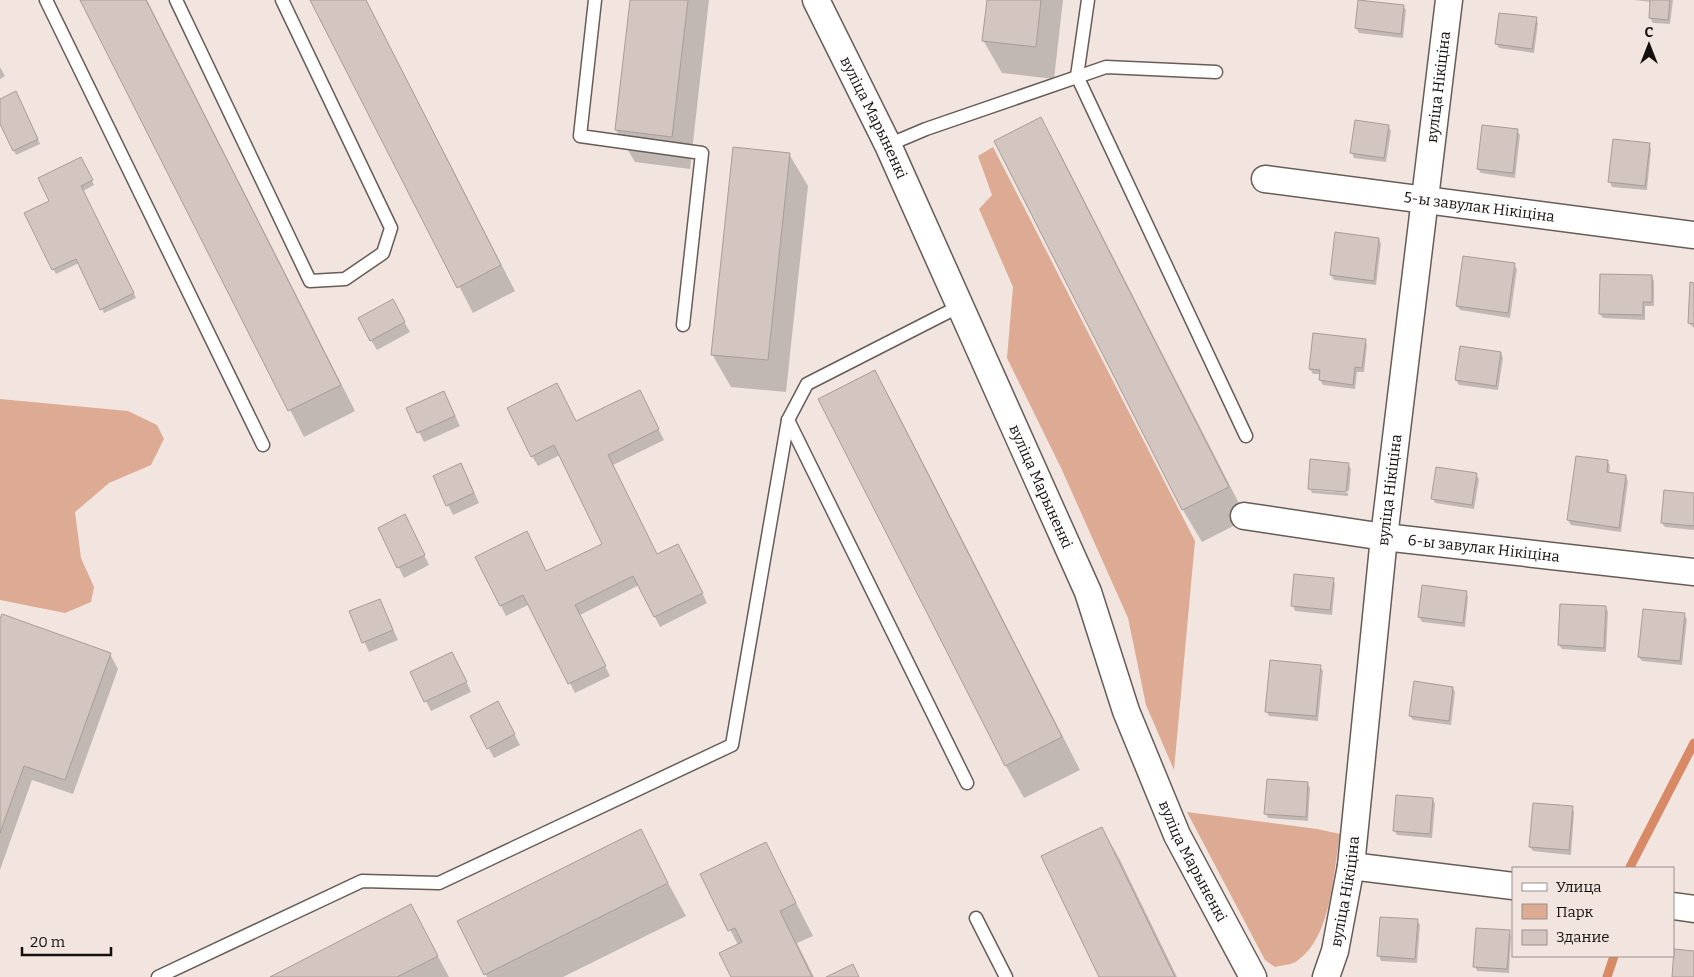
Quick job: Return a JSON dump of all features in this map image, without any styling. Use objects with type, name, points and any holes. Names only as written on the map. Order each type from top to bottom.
[{"type":"street","name":"вуліца Марыненкі","points":[[816,0],[888,145],[1088,592],[1126,711],[1178,835],[1253,977]]},
{"type":"street","name":"вуліца Нікіціна","points":[[1326,977],[1335,952],[1351,866],[1384,537],[1449,0]]},
{"type":"street","name":"5-ы завулак Нікіціна","points":[[1266,179],[1694,234]]},
{"type":"street","name":"6-ы завулак Нікіціна","points":[[1244,516],[1384,537],[1694,572]]},
{"type":"street","points":[[1351,866],[1512,886]]},
{"type":"street","points":[[1674,906],[1694,909]]},
{"type":"lane","points":[[46,0],[263,445]]},
{"type":"lane","points":[[176,0],[310,281],[345,279],[383,253],[391,228],[282,0]]},
{"type":"lane","points":[[595,0],[580,136],[702,153],[684,325]]},
{"type":"lane","points":[[1088,0],[1077,76],[1246,436]]},
{"type":"lane","points":[[888,145],[926,129],[1077,76],[1106,68],[1216,72]]},
{"type":"lane","points":[[158,977],[362,881],[439,883],[732,745],[788,420],[807,384],[960,306]]},
{"type":"lane","points":[[788,420],[967,783]]},
{"type":"lane","points":[[976,918],[1006,977]]},
{"type":"green space","points":[[993,147],[1195,541],[1174,770],[1146,705],[1128,618],[1062,470],[1007,358],[1013,287],[979,209],[992,195],[978,156]]},
{"type":"green space","points":[[0,399],[128,411],[157,425],[164,439],[151,465],[109,483],[75,512],[81,558],[94,587],[91,602],[65,613],[0,600]]},
{"type":"green space","points":[[1187,812],[1317,829],[1340,834],[1333,885],[1324,921],[1318,937],[1309,950],[1297,961],[1275,967],[1265,960]]},
{"type":"building","points":[[80,0],[146,0],[341,385],[288,411]]},
{"type":"building","points":[[310,0],[366,0],[501,265],[457,288]]},
{"type":"building","points":[[630,0],[688,0],[672,137],[615,130]]},
{"type":"building","points":[[987,0],[1041,0],[1036,47],[982,41]]},
{"type":"building","points":[[1358,0],[1404,5],[1401,34],[1355,28]]},
{"type":"building","points":[[1650,0],[1670,0],[1668,20],[1649,18]]},
{"type":"building","points":[[1499,13],[1537,17],[1532,49],[1495,44]]},
{"type":"building","points":[[16,91],[38,139],[13,151],[0,124],[0,99]]},
{"type":"building","points":[[1041,117],[1229,487],[1182,510],[994,141]]},
{"type":"building","points":[[1355,120],[1389,125],[1384,158],[1350,153]]},
{"type":"building","points":[[1482,125],[1518,129],[1513,173],[1477,169]]},
{"type":"building","points":[[1613,139],[1650,143],[1645,186],[1608,182]]},
{"type":"building","points":[[733,147],[790,153],[768,360],[711,355]]},
{"type":"building","points":[[81,157],[93,180],[81,186],[134,293],[100,310],[76,259],[52,270],[24,213],[49,201],[38,178]]},
{"type":"building","points":[[1335,232],[1379,238],[1374,281],[1330,275]]},
{"type":"building","points":[[1463,256],[1515,263],[1508,313],[1456,306]]},
{"type":"building","points":[[1600,274],[1652,275],[1652,302],[1643,302],[1643,315],[1599,314]]},
{"type":"building","points":[[1690,282],[1694,283],[1694,324],[1688,323]]},
{"type":"building","points":[[393,299],[405,322],[370,341],[358,318]]},
{"type":"building","points":[[1313,333],[1366,339],[1362,368],[1355,367],[1353,385],[1319,380],[1320,370],[1309,369]]},
{"type":"building","points":[[1460,346],[1501,352],[1496,386],[1455,380]]},
{"type":"building","points":[[875,370],[1062,737],[1005,766],[818,399]]},
{"type":"building","points":[[557,383],[576,421],[640,390],[659,429],[608,455],[657,554],[678,544],[703,593],[654,617],[633,576],[575,605],[606,666],[568,684],[523,595],[500,606],[475,557],[527,531],[546,571],[602,544],[554,445],[531,457],[507,408]]},
{"type":"building","points":[[444,391],[455,416],[417,433],[406,408]]},
{"type":"building","points":[[1576,456],[1608,460],[1607,472],[1626,475],[1619,528],[1567,520]]},
{"type":"building","points":[[1310,459],[1349,463],[1346,492],[1308,489]]},
{"type":"building","points":[[461,463],[474,493],[446,506],[433,476]]},
{"type":"building","points":[[1436,467],[1477,473],[1472,505],[1431,499]]},
{"type":"building","points":[[1664,490],[1694,493],[1694,526],[1661,523]]},
{"type":"building","points":[[405,514],[425,555],[397,568],[378,528]]},
{"type":"building","points":[[1294,574],[1334,578],[1330,610],[1291,606]]},
{"type":"building","points":[[1422,585],[1467,591],[1463,623],[1418,617]]},
{"type":"building","points":[[380,599],[393,630],[362,643],[349,611]]},
{"type":"building","points":[[1560,604],[1606,606],[1604,648],[1558,645]]},
{"type":"building","points":[[1643,609],[1685,613],[1680,661],[1638,657]]},
{"type":"building","points":[[2,614],[111,653],[65,780],[24,766],[0,833],[0,619]]},
{"type":"building","points":[[452,652],[467,682],[424,702],[410,672]]},
{"type":"building","points":[[1270,660],[1321,665],[1316,716],[1265,712]]},
{"type":"building","points":[[1414,681],[1453,687],[1449,721],[1409,716]]},
{"type":"building","points":[[498,701],[515,734],[487,749],[470,716]]},
{"type":"building","points":[[1267,779],[1308,782],[1306,817],[1264,814]]},
{"type":"building","points":[[1396,795],[1433,798],[1430,834],[1393,831]]},
{"type":"building","points":[[1533,803],[1573,806],[1569,850],[1529,847]]},
{"type":"building","points":[[1102,827],[1175,977],[1099,977],[1041,856]]},
{"type":"building","points":[[641,829],[668,883],[484,975],[457,921]]},
{"type":"building","points":[[766,842],[796,903],[780,911],[812,977],[731,977],[719,953],[742,942],[735,928],[728,931],[700,874]]},
{"type":"building","points":[[411,904],[438,956],[397,977],[270,977]]},
{"type":"building","points":[[1380,917],[1418,919],[1415,959],[1377,956]]},
{"type":"building","points":[[1476,928],[1510,930],[1507,969],[1473,967]]},
{"type":"building","points":[[1674,949],[1694,951],[1694,977],[1672,977]]},
{"type":"building","points":[[853,964],[859,977],[826,977]]},
{"type":"waterway","points":[[1630,867],[1694,743]]},
{"type":"waterway","points":[[1607,977],[1614,957]]}]
